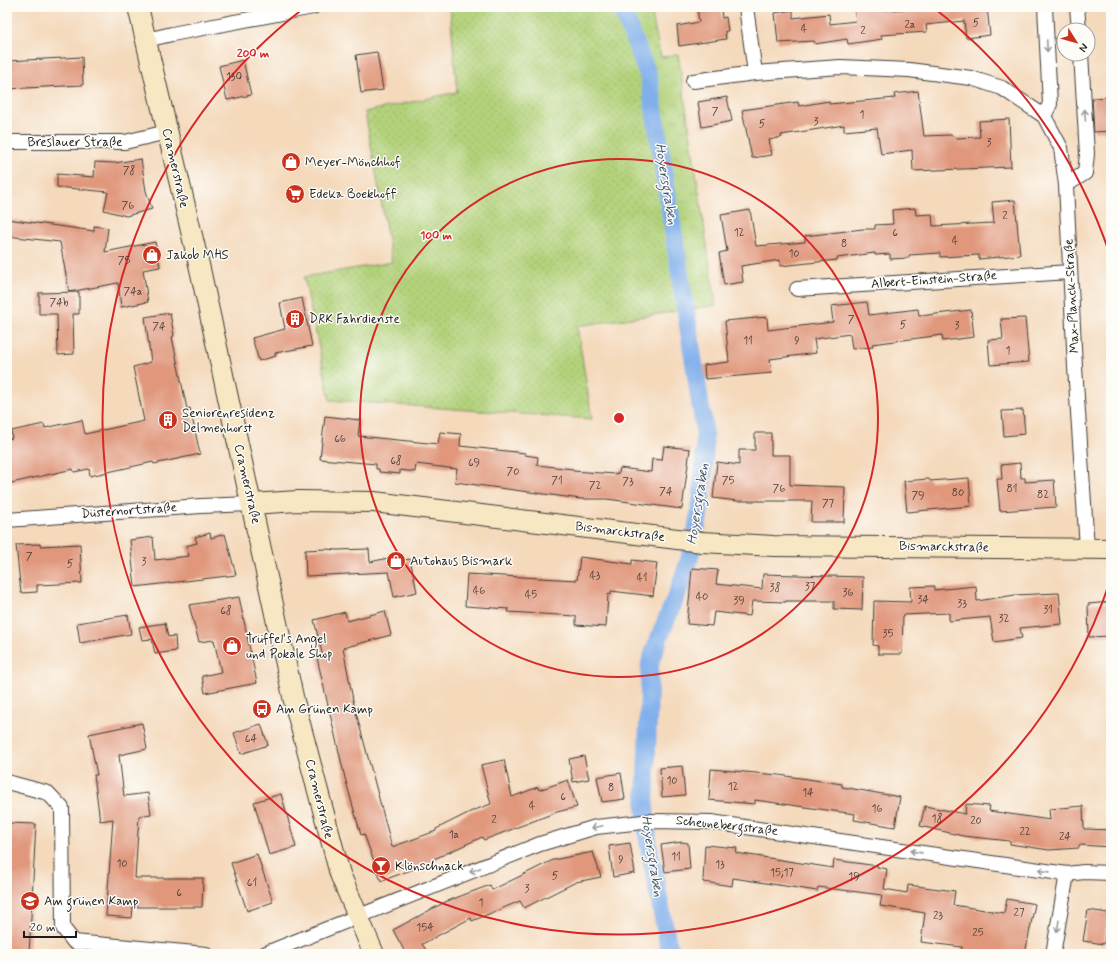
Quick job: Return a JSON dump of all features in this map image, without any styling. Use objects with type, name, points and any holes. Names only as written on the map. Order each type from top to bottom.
[{"type":"main road","name":"Cramerstraße","points":[[138,7],[200,269],[294,701],[327,830],[340,874],[357,918],[374,954]]},
{"type":"main road","name":"Bismarckstraße","points":[[251,504],[298,501],[374,502],[693,541],[773,546],[1111,549]]},
{"type":"street","points":[[146,40],[179,32],[313,7]]},
{"type":"street","points":[[746,7],[755,73]]},
{"type":"street","points":[[693,81],[755,73],[840,67],[909,70],[971,78],[1002,88],[1044,116],[1050,104],[1044,7]]},
{"type":"street","points":[[1077,7],[1078,22]]},
{"type":"street","points":[[1066,185],[1085,172],[1087,154],[1081,62]]},
{"type":"street","name":"Max-Planck-Straße","points":[[1044,116],[1061,148],[1066,185],[1087,548]]},
{"type":"street","name":"Breslauer Straße","points":[[7,142],[125,142],[167,132]]},
{"type":"street","name":"Albert-Einstein-Straße","points":[[797,289],[1070,272]]},
{"type":"street","name":"Düsternortstraße","points":[[7,520],[201,506],[251,504]]},
{"type":"street","points":[[7,782],[48,793],[62,808],[63,928],[74,942],[206,954]]},
{"type":"street","name":"Scheunebergstraße","points":[[357,918],[540,844],[596,827],[652,821],[711,822],[1067,874],[1084,872],[1111,873]]},
{"type":"street","points":[[1053,954],[1067,874]]},
{"type":"street","points":[[264,954],[357,918]]},
{"type":"green space","points":[[450,7],[614,7],[643,83],[678,311],[577,326],[592,419],[330,400],[304,277],[392,262],[365,112],[457,92]]},
{"type":"green space","points":[[614,7],[650,7],[661,57],[678,54],[716,305],[678,311],[643,83]]},
{"type":"building","points":[[697,7],[721,7],[722,18],[726,17],[728,31],[725,31],[726,39],[679,46],[677,26],[699,22]]},
{"type":"building","points":[[854,7],[878,7],[878,11],[931,7],[987,7],[990,35],[966,38],[964,21],[926,25],[927,32],[881,35],[882,39],[848,44],[847,39],[815,44],[814,41],[778,43],[775,13],[793,10],[793,18],[829,14],[830,24],[856,21]]},
{"type":"building","points":[[377,52],[383,90],[361,93],[356,55]]},
{"type":"building","points":[[82,57],[83,85],[7,89],[7,61]]},
{"type":"building","points":[[243,60],[251,95],[227,100],[219,66]]},
{"type":"building","points":[[918,91],[924,136],[951,135],[956,138],[980,137],[979,121],[1009,119],[1011,167],[913,171],[912,150],[881,154],[877,128],[844,131],[844,125],[781,135],[782,137],[769,140],[772,155],[752,158],[742,110],[798,102],[799,106],[829,101],[829,104],[895,98],[894,94]]},
{"type":"building","points":[[727,97],[732,121],[702,127],[698,102]]},
{"type":"building","points":[[1111,97],[1111,131],[1094,132],[1092,98]]},
{"type":"building","points":[[141,159],[146,191],[152,209],[126,216],[104,210],[108,192],[57,187],[57,174],[94,177],[95,162],[114,163]]},
{"type":"building","points":[[1015,200],[1020,255],[979,259],[979,255],[940,257],[940,253],[909,255],[909,258],[890,259],[890,254],[875,255],[875,253],[837,258],[837,260],[780,266],[780,260],[741,266],[743,282],[724,285],[719,253],[727,251],[721,215],[750,210],[756,246],[805,242],[805,236],[875,229],[875,225],[893,224],[892,210],[915,208],[916,215],[932,214],[933,226],[994,223],[992,202]]},
{"type":"building","points":[[7,219],[94,231],[94,226],[108,228],[105,252],[155,242],[160,267],[143,270],[148,302],[121,307],[118,283],[69,292],[60,242],[7,236]]},
{"type":"building","points":[[79,292],[79,314],[73,314],[74,354],[58,355],[57,314],[39,314],[39,293]]},
{"type":"building","name":"DRK Fahrdienste","points":[[302,298],[312,346],[275,353],[276,356],[259,361],[252,338],[285,329],[280,303]]},
{"type":"building","points":[[867,302],[869,315],[918,309],[919,316],[971,310],[974,337],[943,341],[942,335],[872,344],[873,347],[852,349],[850,334],[814,339],[816,353],[770,359],[772,373],[705,379],[704,365],[729,362],[725,321],[767,317],[768,330],[833,322],[831,306]]},
{"type":"building","name":"Seniorenresidenz Delmenhorst","points":[[170,313],[174,336],[172,337],[187,409],[190,408],[200,454],[154,464],[153,462],[90,476],[89,469],[74,472],[73,469],[7,484],[7,440],[12,438],[11,431],[44,424],[45,428],[82,420],[85,434],[144,421],[133,367],[151,362],[145,317]]},
{"type":"building","points":[[1025,318],[1029,362],[990,365],[988,340],[1003,339],[1001,319]]},
{"type":"building","points":[[1023,410],[1025,434],[1004,436],[1002,411]]},
{"type":"building","points":[[325,416],[360,420],[358,436],[438,444],[440,432],[461,434],[460,446],[525,453],[525,455],[538,457],[537,465],[573,469],[573,471],[615,474],[619,473],[620,468],[651,472],[652,459],[662,460],[664,446],[690,449],[682,509],[607,499],[581,499],[455,482],[457,469],[416,464],[415,472],[400,470],[400,474],[379,472],[379,469],[376,469],[376,464],[320,459]]},
{"type":"building","points":[[755,433],[771,433],[771,455],[790,455],[790,485],[845,487],[844,522],[811,522],[812,501],[737,501],[713,498],[717,462],[739,465],[739,450],[755,450]]},
{"type":"building","points":[[1020,463],[1021,478],[1025,478],[1025,482],[1054,480],[1056,507],[1000,511],[997,479],[1002,479],[1001,465]]},
{"type":"building","points":[[969,478],[971,506],[907,512],[904,481]]},
{"type":"building","points":[[210,533],[211,538],[225,534],[236,575],[135,587],[130,540],[153,537],[155,560],[189,556],[186,546],[197,543],[195,537]]},
{"type":"building","points":[[40,544],[40,546],[80,544],[82,583],[37,585],[37,592],[21,593],[16,545]]},
{"type":"building","points":[[369,549],[370,562],[402,555],[403,560],[410,559],[417,592],[394,597],[389,572],[306,576],[305,550]]},
{"type":"building","points":[[580,557],[632,564],[632,560],[657,563],[653,596],[611,591],[611,595],[608,594],[606,627],[576,625],[576,616],[508,612],[509,609],[465,606],[467,574],[577,580]]},
{"type":"building","points":[[692,568],[718,570],[716,584],[762,589],[763,574],[863,577],[862,610],[834,609],[834,601],[752,601],[750,616],[714,612],[712,626],[687,624]]},
{"type":"building","points":[[934,586],[934,590],[976,586],[977,601],[1015,595],[1059,593],[1062,624],[1020,628],[1022,638],[994,642],[990,617],[949,621],[949,613],[903,615],[902,654],[878,654],[878,646],[873,645],[874,601],[911,602],[910,587]]},
{"type":"building","points":[[239,597],[257,683],[205,693],[202,676],[221,672],[214,640],[199,642],[189,605]]},
{"type":"building","points":[[1111,602],[1111,636],[1089,637],[1088,604]]},
{"type":"building","points":[[385,611],[391,635],[343,648],[354,705],[392,847],[436,831],[436,829],[472,811],[491,804],[481,765],[504,760],[512,797],[538,787],[539,790],[568,780],[577,807],[557,812],[484,840],[482,837],[432,860],[433,862],[381,881],[364,834],[361,835],[345,778],[317,658],[323,657],[314,620],[345,612],[347,621]]},
{"type":"building","points":[[128,615],[131,634],[80,643],[77,623]]},
{"type":"building","points":[[165,623],[168,637],[175,636],[176,651],[155,654],[152,639],[142,640],[139,627]]},
{"type":"building","points":[[142,723],[147,749],[119,755],[124,796],[148,793],[151,814],[139,816],[135,878],[203,878],[202,907],[133,907],[132,918],[106,916],[113,819],[100,821],[94,775],[97,775],[89,734]]},
{"type":"building","points":[[261,724],[268,745],[241,754],[234,733]]},
{"type":"building","points":[[584,756],[589,779],[573,782],[569,759]]},
{"type":"building","points":[[682,766],[685,795],[662,797],[660,768]]},
{"type":"building","points":[[711,769],[779,775],[842,784],[842,787],[900,797],[895,827],[854,820],[855,814],[755,800],[755,804],[709,800]]},
{"type":"building","points":[[621,773],[625,799],[602,802],[597,777]]},
{"type":"building","points":[[281,794],[296,847],[269,855],[254,802]]},
{"type":"building","points":[[966,804],[990,806],[989,811],[1050,820],[1049,809],[1083,806],[1084,829],[1111,830],[1111,847],[1079,845],[1079,848],[1049,850],[1010,844],[1010,841],[963,836],[920,826],[925,806],[965,814]]},
{"type":"building","points":[[7,823],[36,824],[29,954],[7,954]]},
{"type":"building","points":[[682,842],[688,843],[690,869],[665,872],[661,845]]},
{"type":"building","points":[[630,843],[635,873],[613,877],[609,846]]},
{"type":"building","points":[[705,845],[737,848],[736,853],[833,868],[834,860],[878,866],[877,867],[887,869],[884,889],[907,893],[908,885],[955,891],[953,905],[1004,913],[1007,899],[1035,904],[1025,954],[961,954],[962,947],[921,942],[925,913],[880,906],[882,895],[818,887],[817,891],[733,878],[732,886],[703,882]]},
{"type":"building","points":[[593,852],[601,877],[576,882],[524,908],[520,901],[472,921],[471,918],[422,944],[429,954],[406,954],[393,930],[445,902],[490,885],[492,890],[553,860]]},
{"type":"building","points":[[257,854],[273,902],[247,911],[231,863]]},
{"type":"building","points":[[1088,910],[1108,913],[1104,944],[1083,941]]},
{"type":"waterway","name":"Hoyersgraben","points":[[621,7],[649,77],[704,427],[702,494],[697,527],[689,560],[650,663],[645,807],[648,842],[670,954]]},
{"type":"place","name":"Meyer-Mönchhof","points":[[291,162]]},
{"type":"place","name":"Edeka Boekhoff","points":[[295,194]]},
{"type":"place","name":"Jakob MHS","points":[[152,255]]},
{"type":"place","name":"DRK Fahrdienste","points":[[295,319]]},
{"type":"place","name":"Seniorenresidenz Delmenhorst","points":[[168,420]]},
{"type":"place","name":"Autohaus Bismark","points":[[396,561]]},
{"type":"place","name":"Trüffel's Angel und Pokale Shop","points":[[232,646]]},
{"type":"place","name":"Am Grünen Kamp","points":[[262,709]]},
{"type":"place","name":"Klönschnack","points":[[381,866]]},
{"type":"place","name":"Am grünen Kamp","points":[[30,901]]}]
